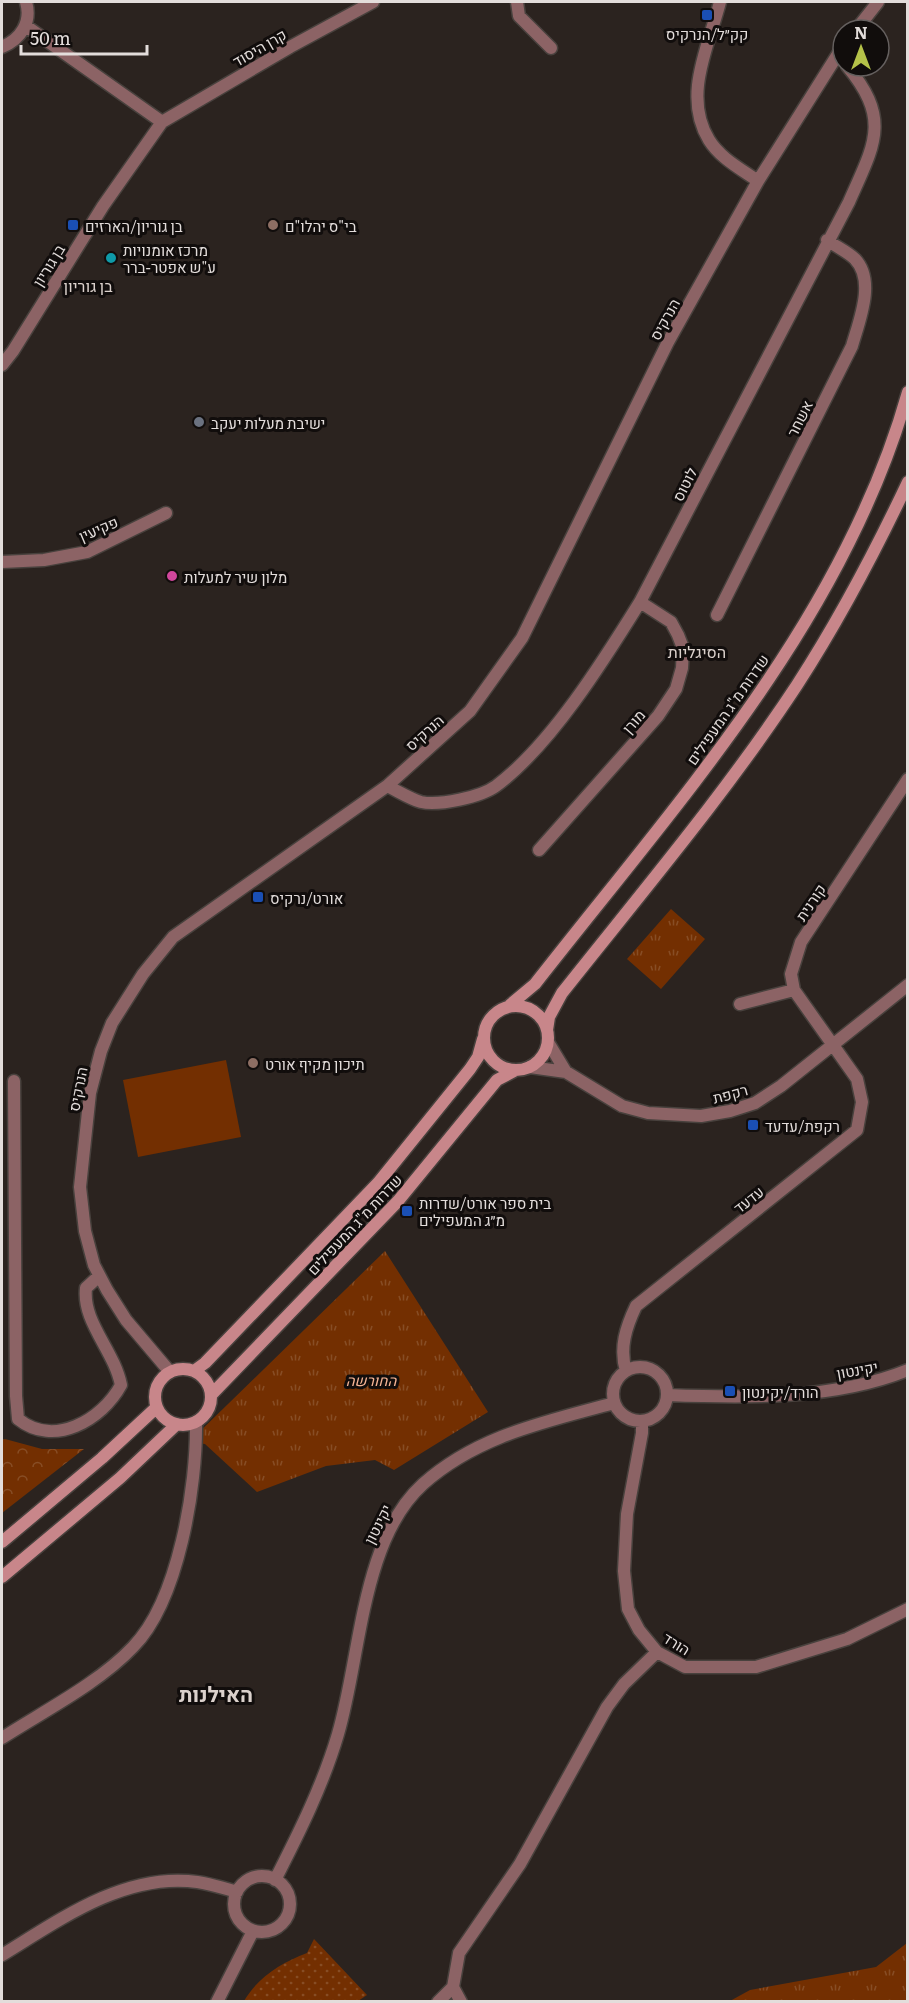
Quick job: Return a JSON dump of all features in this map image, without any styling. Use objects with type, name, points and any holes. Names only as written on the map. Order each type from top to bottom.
[{"type":"main road","name":"שדרות מ\"ג המעפילים","points":[[510,1005],[535,984],[661,825],[773,672],[831,578],[865,509],[884,468],[908,392]]},
{"type":"main road","points":[[548,1036],[537,1013],[520,1005],[510,1005],[494,1014],[484,1029],[484,1048],[496,1064],[514,1071],[530,1067],[539,1061],[548,1036],[549,1017],[562,993],[697,824],[795,687],[855,590],[908,482]]},
{"type":"main road","name":"שדרות מ\"ג המעפילים","points":[[194,1371],[205,1363],[378,1183],[470,1069],[478,1057],[483,1039]]},
{"type":"main road","name":"שדרות מ\"ג המעפילים","points":[[211,1395],[398,1201],[497,1080],[514,1071]]},
{"type":"main road","points":[[182,1369],[194,1371],[206,1381],[211,1395],[207,1411],[196,1422],[177,1424],[163,1417],[157,1407],[157,1387],[170,1372],[182,1369]]},
{"type":"main road","points":[[2,1542],[102,1458],[157,1407]]},
{"type":"main road","points":[[2,1577],[120,1478],[177,1424]]},
{"type":"street","points":[[2,47],[19,36],[26,26],[28,16],[26,2]]},
{"type":"street","name":"קרן היסוד","points":[[162,122],[290,46],[373,2]]},
{"type":"street","points":[[517,2],[519,16],[551,48]]},
{"type":"street","points":[[720,2],[702,61],[696,90],[701,115],[708,139],[726,159],[758,181]]},
{"type":"street","points":[[865,18],[878,2]]},
{"type":"street","points":[[26,26],[162,122]]},
{"type":"street","name":"הנרקיס","points":[[170,1372],[126,1320],[99,1276],[85,1230],[80,1187],[90,1093],[101,1051],[112,1023],[143,974],[173,937],[387,786],[470,711],[522,638],[668,342],[758,181],[831,69]]},
{"type":"street","name":"לוטוס","points":[[387,786],[421,802],[458,800],[494,788],[530,757],[609,654],[640,602],[849,201],[874,146],[875,119],[863,86],[856,78]]},
{"type":"street","name":"בן גוריון","points":[[2,365],[103,206],[162,122]]},
{"type":"street","name":"אשחר","points":[[717,615],[852,346],[863,308],[864,276],[855,259],[827,240]]},
{"type":"street","name":"פקיעין","points":[[2,562],[44,560],[87,552],[166,513]]},
{"type":"street","name":"מורן","points":[[539,850],[658,716],[676,689],[682,668],[683,648],[678,635],[671,622],[640,602]]},
{"type":"street","name":"קורנית","points":[[794,990],[791,974],[801,942],[908,779]]},
{"type":"street","name":"רקפת","points":[[548,1036],[558,1062],[566,1072],[622,1106],[648,1113],[701,1116],[755,1103],[908,985]]},
{"type":"street","points":[[740,1004],[794,990],[834,1044]]},
{"type":"street","name":"עדעד","points":[[626,1371],[623,1361],[625,1329],[636,1306],[857,1130],[862,1102],[857,1079],[834,1044]]},
{"type":"street","name":"רקפת","points":[[530,1067],[566,1072]]},
{"type":"street","points":[[15,1082],[16,1396],[18,1419],[28,1427],[46,1432],[68,1429],[94,1416],[112,1402],[121,1385],[117,1366],[85,1303],[87,1288],[99,1276]]},
{"type":"street","points":[[2,1207],[15,1206]]},
{"type":"street","points":[[640,1367],[654,1371],[664,1382],[667,1395],[659,1413],[642,1421],[622,1414],[614,1402],[613,1388],[626,1371],[640,1367]]},
{"type":"street","name":"יקינטון","points":[[667,1395],[721,1397],[810,1392],[883,1380],[908,1370]]},
{"type":"street","name":"יקינטון","points":[[275,1880],[319,1787],[350,1691],[373,1574],[387,1534],[403,1506],[432,1476],[486,1441],[521,1428],[614,1402]]},
{"type":"street","name":"הורד","points":[[642,1421],[642,1433],[627,1514],[624,1571],[628,1609],[639,1630],[657,1652],[685,1667],[756,1667],[847,1639],[908,1609]]},
{"type":"street","points":[[2,1738],[107,1670],[145,1633],[166,1592],[178,1551],[196,1455],[196,1422]]},
{"type":"street","points":[[438,2001],[453,1987],[459,1953],[520,1864],[601,1716],[624,1684],[657,1652]]},
{"type":"street","points":[[266,1877],[275,1880],[288,1896],[290,1904],[287,1917],[271,1931],[253,1931],[237,1917],[234,1904],[237,1892],[253,1878],[266,1877]]},
{"type":"street","points":[[2,1955],[81,1908],[136,1886],[187,1881],[237,1892]]},
{"type":"street","points":[[217,2001],[253,1931]]},
{"type":"street","points":[[453,1987],[461,2001]]},
{"type":"green space","points":[[671,909],[705,939],[661,989],[627,959]]},
{"type":"green space","points":[[226,1060],[241,1137],[138,1157],[123,1080]]},
{"type":"green space","name":"החורשה","points":[[385,1251],[488,1412],[394,1470],[375,1460],[326,1466],[257,1492],[205,1444],[189,1442]]},
{"type":"green space","points":[[2,1440],[42,1449],[84,1449],[2,1513]]},
{"type":"green space","points":[[314,1939],[367,1995],[358,2001],[244,2001],[263,1978],[288,1961],[307,1953]]},
{"type":"green space","points":[[907,1943],[907,2001],[730,2001],[750,1990],[876,1967]]},
{"type":"place","name":"קק״ל/הנרקיס","points":[[707,15]]},
{"type":"place","name":"בן גוריון/הארזים","points":[[73,225]]},
{"type":"place","name":"בי\"ס יהלו\"ם","points":[[273,225]]},
{"type":"place","name":"מרכז אומנויות ע\"ש אפטר-ברר","points":[[111,258]]},
{"type":"place","name":"ישיבת מעלות יעקב","points":[[199,422]]},
{"type":"place","name":"מלון שיר למעלות","points":[[172,576]]},
{"type":"place","name":"אורט/נרקיס","points":[[258,897]]},
{"type":"place","name":"תיכון מקיף אורט","points":[[253,1063]]},
{"type":"place","name":"רקפת/עדעד","points":[[753,1125]]},
{"type":"place","name":"בית ספר אורט/שדרות מ״ג המעפילים","points":[[407,1211]]},
{"type":"place","name":"הורד/יקינטון","points":[[730,1391]]},
{"type":"district","name":"בן גוריון","points":[[88,285]]},
{"type":"district","name":"הסיגליות","points":[[697,651]]},
{"type":"district","name":"האילנות","points":[[216,1692]]}]
